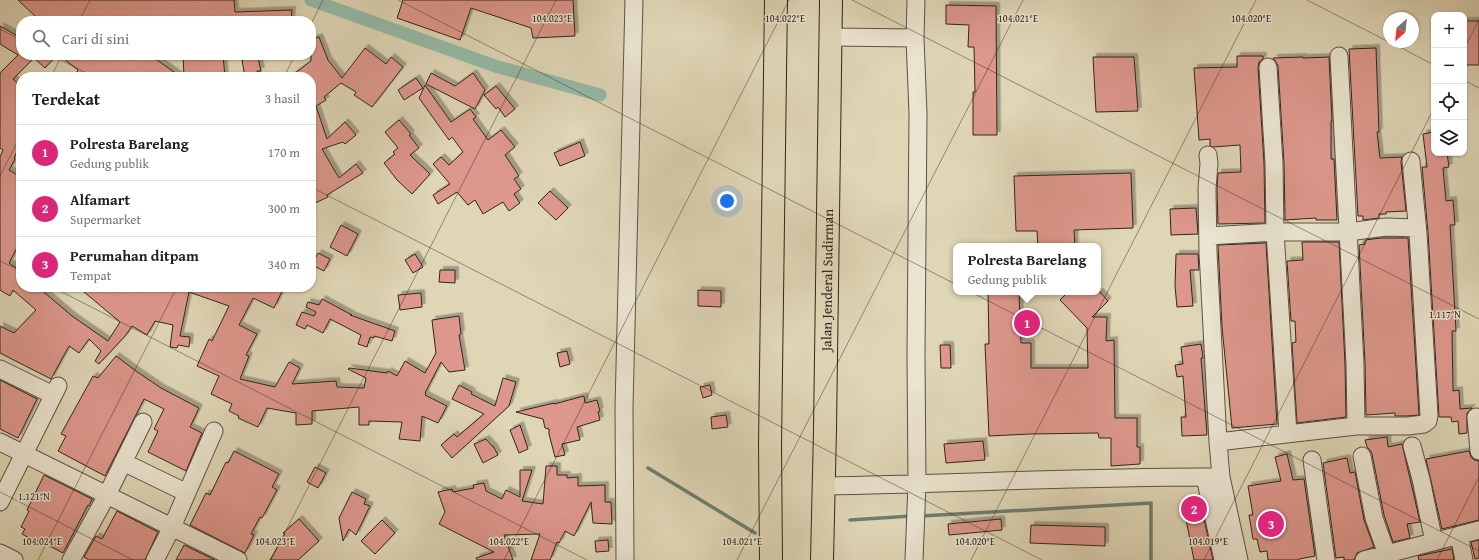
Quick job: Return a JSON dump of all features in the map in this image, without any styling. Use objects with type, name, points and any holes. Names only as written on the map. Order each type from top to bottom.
[{"type":"highway","points":[[771,560],[770,445],[776,0]]},
{"type":"highway","name":"Jalan Jenderal Sudirman","points":[[822,560],[831,0]]},
{"type":"street","points":[[625,560],[624,408],[634,0]]},
{"type":"street","points":[[914,560],[917,484],[916,355],[918,114],[915,38],[916,0]]},
{"type":"street","points":[[830,37],[915,38]]},
{"type":"street","points":[[1340,56],[1356,426]]},
{"type":"street","points":[[1268,66],[1274,163],[1275,232],[1288,434]]},
{"type":"street","points":[[1208,155],[1208,236],[1218,442],[1213,477],[1223,560]]},
{"type":"street","points":[[1218,442],[1356,426],[1408,426],[1428,422],[1429,415],[1417,228],[1411,162]]},
{"type":"street","points":[[1208,236],[1275,232],[1348,232],[1386,227],[1417,228]]},
{"type":"street","points":[[0,369],[56,391],[0,502]]},
{"type":"street","points":[[1476,417],[1479,451]]},
{"type":"street","points":[[71,560],[107,495],[143,422]]},
{"type":"street","points":[[155,560],[172,527],[214,431]]},
{"type":"street","points":[[0,442],[238,560]]},
{"type":"street","points":[[1412,446],[1421,479],[1434,542]]},
{"type":"street","points":[[1362,456],[1374,518],[1389,557]]},
{"type":"street","points":[[1312,460],[1326,560]]},
{"type":"street","points":[[123,462],[187,493]]},
{"type":"street","points":[[823,486],[1138,476],[1213,477]]},
{"type":"street","points":[[1213,477],[1239,560]]},
{"type":"street","points":[[1364,560],[1389,557],[1434,542],[1479,530]]},
{"type":"street","points":[[1460,535],[1464,560]]},
{"type":"street","points":[[0,553],[14,560]]},
{"type":"building","points":[[18,0],[234,0],[235,12],[292,10],[291,16],[35,16]]},
{"type":"building","points":[[403,0],[573,0],[575,36],[533,38],[531,28],[471,8],[460,40],[397,18]]},
{"type":"building","points":[[946,5],[996,6],[997,135],[973,135],[973,92],[975,92],[974,47],[968,47],[969,25],[946,24]]},
{"type":"building","points":[[1467,21],[1479,21],[1479,65],[1467,65]]},
{"type":"building","points":[[0,26],[16,35],[16,54],[0,44]]},
{"type":"building","points":[[319,37],[328,60],[342,78],[365,48],[386,64],[391,57],[403,67],[372,107],[354,95],[356,92],[341,83],[324,97],[326,100],[316,106],[316,72],[297,72],[311,60],[316,60],[316,38]]},
{"type":"building","points":[[1376,48],[1379,132],[1377,132],[1380,158],[1402,157],[1401,162],[1406,211],[1386,212],[1386,214],[1379,214],[1379,218],[1363,220],[1363,216],[1358,216],[1349,49]]},
{"type":"building","points":[[1237,56],[1263,56],[1263,59],[1259,62],[1258,68],[1264,163],[1265,223],[1218,224],[1218,173],[1241,172],[1240,145],[1213,147],[1210,146],[1210,139],[1199,140],[1194,68],[1237,67]]},
{"type":"building","points":[[16,57],[16,60],[32,60],[20,72],[16,72],[16,76],[13,79],[16,82],[16,154],[9,170],[16,174],[16,250],[9,263],[16,268],[16,292],[44,292],[72,316],[108,341],[120,322],[84,292],[189,292],[180,336],[190,337],[189,347],[178,345],[177,348],[170,347],[173,325],[155,321],[147,335],[132,326],[126,335],[99,364],[95,361],[101,351],[89,339],[79,353],[69,346],[51,379],[0,353],[0,326],[14,333],[36,310],[13,290],[10,296],[0,290],[0,157],[3,150],[0,148],[0,73]]},
{"type":"building","points":[[1093,57],[1134,57],[1138,111],[1096,112]]},
{"type":"building","points":[[1329,57],[1332,121],[1331,159],[1334,159],[1337,220],[1316,220],[1316,218],[1285,220],[1284,163],[1278,66],[1273,58]]},
{"type":"building","points":[[36,60],[52,60],[45,68]]},
{"type":"building","points":[[65,60],[157,60],[174,72],[77,72],[78,70]]},
{"type":"building","points":[[183,60],[223,60],[225,72],[184,72]]},
{"type":"building","points":[[242,60],[259,60],[261,71],[244,72]]},
{"type":"building","points":[[431,73],[455,86],[473,73],[485,90],[475,109],[426,84]]},
{"type":"building","points":[[416,78],[423,88],[404,100],[398,90]]},
{"type":"building","points":[[425,85],[451,122],[470,109],[476,117],[473,119],[488,140],[501,130],[515,147],[505,155],[519,176],[514,179],[521,189],[514,194],[520,203],[509,211],[503,202],[483,214],[475,200],[468,205],[457,192],[438,204],[433,195],[450,184],[433,164],[441,157],[449,165],[463,152],[452,137],[449,140],[419,98]]},
{"type":"building","points":[[496,86],[515,109],[505,117],[498,107],[496,109],[484,95]]},
{"type":"building","points":[[316,106],[327,139],[345,122],[356,135],[345,144],[343,142],[322,149],[339,178],[356,164],[363,173],[327,195],[328,197],[316,203]]},
{"type":"building","points":[[399,120],[411,134],[409,135],[419,148],[410,155],[430,174],[412,194],[397,180],[384,163],[395,154],[393,152],[398,148],[385,132]]},
{"type":"building","points":[[1431,133],[1431,156],[1447,156],[1449,167],[1443,168],[1446,201],[1453,200],[1455,225],[1450,225],[1456,331],[1452,331],[1453,391],[1459,390],[1460,409],[1472,408],[1467,413],[1467,433],[1459,434],[1458,421],[1452,422],[1451,417],[1439,417],[1428,232],[1422,167],[1427,167],[1423,134]]},
{"type":"building","points":[[580,142],[585,156],[560,166],[554,153]]},
{"type":"building","points":[[1131,173],[1133,228],[1074,230],[1075,243],[1038,243],[1037,231],[1016,231],[1014,176]]},
{"type":"building","points":[[550,191],[568,208],[556,220],[538,203]]},
{"type":"building","points":[[1196,208],[1198,234],[1171,235],[1170,209]]},
{"type":"building","points":[[341,225],[358,234],[347,256],[330,247]]},
{"type":"building","points":[[1381,238],[1408,238],[1419,415],[1395,416],[1395,413],[1366,415],[1359,245],[1365,244],[1365,240]]},
{"type":"building","points":[[1302,242],[1339,242],[1346,417],[1297,423],[1292,343],[1296,342],[1295,321],[1291,321],[1287,261],[1303,260]]},
{"type":"building","points":[[1266,243],[1277,424],[1232,428],[1222,327],[1218,245]]},
{"type":"building","points":[[318,253],[330,259],[324,271],[316,267],[316,257]]},
{"type":"building","points":[[415,254],[423,267],[413,273],[405,260]]},
{"type":"building","points":[[1176,254],[1198,254],[1199,270],[1190,270],[1193,306],[1177,307],[1175,286]]},
{"type":"building","points":[[440,270],[455,270],[455,283],[439,282]]},
{"type":"building","points":[[698,290],[721,291],[721,307],[698,306]]},
{"type":"building","points":[[189,292],[282,292],[274,308],[253,298],[239,325],[257,334],[246,355],[249,356],[240,379],[275,387],[289,362],[300,368],[292,384],[336,381],[337,387],[364,388],[366,378],[348,369],[349,368],[387,373],[388,371],[397,376],[405,361],[425,373],[436,353],[432,320],[459,316],[461,334],[459,335],[465,370],[449,372],[441,362],[425,395],[447,406],[438,423],[422,416],[420,441],[399,439],[402,422],[369,421],[369,425],[359,425],[359,407],[312,411],[312,424],[296,425],[296,413],[267,408],[258,427],[238,418],[239,416],[229,411],[232,404],[211,394],[219,376],[197,366],[209,339],[212,341],[229,306]]},
{"type":"building","points":[[421,293],[422,307],[400,310],[398,295]]},
{"type":"building","points":[[1101,293],[1108,301],[1092,317],[1107,317],[1106,341],[1114,340],[1115,418],[1137,418],[1137,447],[1140,447],[1140,464],[1111,466],[1111,438],[1099,438],[1098,433],[989,436],[985,344],[989,344],[988,295],[1019,295],[1021,343],[1031,343],[1031,368],[1088,368],[1087,328],[1060,300],[1065,295],[1101,295]]},
{"type":"building","points":[[322,299],[352,315],[350,315],[395,331],[392,341],[374,336],[374,338],[370,337],[367,347],[358,344],[361,335],[330,319],[323,333],[307,325],[305,329],[296,325],[302,312],[314,316],[316,312],[306,307],[308,302],[319,305]]},
{"type":"building","points":[[1201,344],[1207,435],[1182,436],[1181,417],[1186,417],[1183,376],[1177,377],[1175,365],[1183,364],[1181,347]]},
{"type":"building","points":[[940,345],[950,345],[951,368],[941,368]]},
{"type":"building","points":[[567,351],[570,364],[560,367],[557,353]]},
{"type":"building","points":[[116,356],[161,388],[199,408],[190,427],[202,433],[186,471],[148,452],[158,431],[154,429],[164,409],[144,399],[105,476],[58,451],[66,436],[61,434],[93,376],[98,378]]},
{"type":"building","points":[[503,378],[516,382],[509,406],[452,458],[441,445],[454,434],[457,437],[484,414],[452,399],[459,385],[472,392],[471,394],[495,406]]},
{"type":"building","points":[[0,380],[37,399],[18,438],[0,429]]},
{"type":"building","points":[[710,385],[712,395],[703,398],[700,387]]},
{"type":"building","points":[[584,396],[585,403],[597,400],[600,411],[598,412],[600,420],[577,427],[580,440],[562,444],[565,455],[555,457],[549,429],[545,428],[543,419],[516,412],[554,404]]},
{"type":"building","points":[[726,415],[728,427],[712,429],[711,417]]},
{"type":"building","points":[[520,425],[528,449],[519,453],[510,430]]},
{"type":"building","points":[[1387,437],[1388,447],[1402,444],[1420,522],[1407,524],[1410,538],[1393,542],[1384,515],[1372,454],[1367,447],[1365,440]]},
{"type":"building","points":[[486,439],[493,446],[498,455],[483,463],[474,444]]},
{"type":"building","points":[[983,441],[985,460],[946,463],[944,444]]},
{"type":"building","points":[[234,451],[279,474],[272,487],[277,490],[262,518],[260,517],[251,534],[254,535],[245,553],[190,525],[206,493],[210,495],[226,462],[228,463]]},
{"type":"building","points":[[1469,451],[1474,460],[1479,461],[1479,520],[1442,529],[1426,459]]},
{"type":"building","points":[[1287,454],[1293,480],[1304,479],[1315,556],[1299,560],[1268,560],[1267,551],[1260,552],[1257,539],[1253,539],[1249,515],[1253,515],[1248,486],[1281,481],[1275,457]]},
{"type":"building","points":[[1347,458],[1350,473],[1355,472],[1364,520],[1374,547],[1357,553],[1354,560],[1344,560],[1344,557],[1336,558],[1323,463]]},
{"type":"building","points":[[546,466],[557,466],[557,475],[567,475],[567,478],[578,477],[578,486],[605,485],[605,502],[611,502],[612,524],[593,523],[591,502],[574,536],[565,531],[559,543],[557,542],[550,560],[531,560],[540,534],[504,535],[513,560],[477,560],[476,558],[494,552],[439,524],[445,512],[438,492],[452,489],[453,492],[474,488],[473,485],[484,483],[486,491],[502,499],[506,490],[520,497],[520,470],[532,470],[522,501],[543,504]]},
{"type":"building","points":[[315,467],[326,473],[318,488],[307,482]]},
{"type":"building","points":[[44,475],[92,499],[63,553],[38,540],[37,542],[22,534],[25,529],[21,527],[29,511],[27,510]]},
{"type":"building","points":[[352,492],[366,499],[364,504],[370,506],[356,535],[349,529],[343,541],[339,518]]},
{"type":"building","points":[[1201,506],[1213,560],[1194,560],[1184,509]]},
{"type":"building","points":[[117,511],[158,532],[145,560],[89,560],[84,557],[96,536],[102,539]]},
{"type":"building","points":[[299,519],[319,541],[298,560],[270,560],[285,534],[283,533]]},
{"type":"building","points":[[1001,519],[1002,530],[949,535],[948,524]]},
{"type":"building","points":[[382,520],[395,533],[375,554],[361,541]]},
{"type":"building","points":[[1031,525],[1105,527],[1105,546],[1030,543]]},
{"type":"building","points":[[608,540],[609,551],[596,552],[595,541]]},
{"type":"building","points":[[1479,540],[1479,558],[1475,559],[1471,542]]},
{"type":"building","points":[[184,545],[215,560],[176,560]]},
{"type":"building","points":[[1452,549],[1454,560],[1419,560],[1418,556]]},
{"type":"waterway","points":[[311,0],[495,66],[600,95]]},
{"type":"waterway","points":[[648,468],[755,533]]},
{"type":"waterway","points":[[921,516],[1151,503],[1151,560]]},
{"type":"waterway","points":[[850,520],[911,516]]},
{"type":"place","name":"Polresta Barelang","points":[[1027,323]]},
{"type":"place","name":"Alfamart","points":[[1194,509]]},
{"type":"place","name":"Perumahan ditpam","points":[[1271,524]]}]
